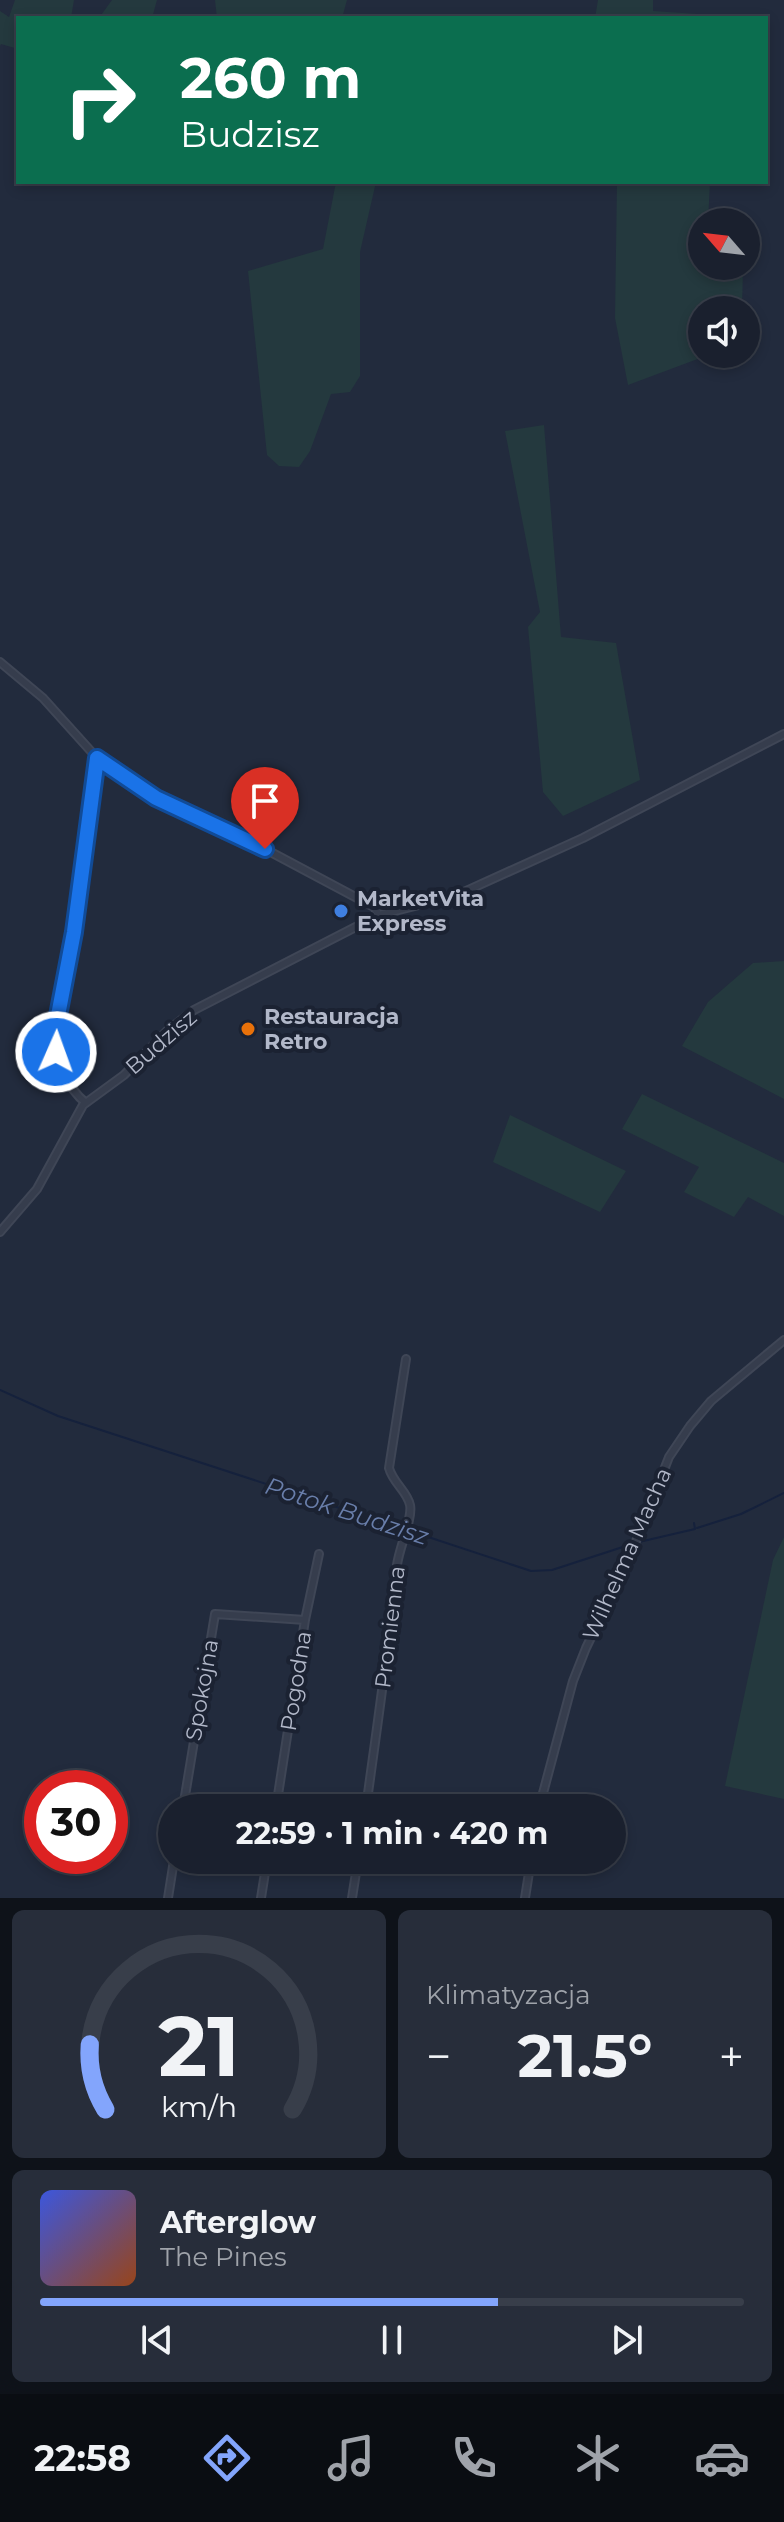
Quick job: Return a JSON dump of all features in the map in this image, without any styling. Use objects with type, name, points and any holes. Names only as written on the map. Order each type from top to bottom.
[{"type":"street","points":[[0,662],[43,698],[97,758],[156,798],[301,867],[374,907],[379,915]]},
{"type":"street","name":"Budzisz","points":[[0,1232],[37,1189],[86,1103],[124,1075],[167,1031],[194,1010],[379,915],[438,901],[478,886],[594,833],[784,734]]},
{"type":"street","points":[[86,1103],[71,1088],[56,1052],[55,1037],[74,932],[97,758]]},
{"type":"street","name":"Wilhelma Macha","points":[[542,1794],[573,1681],[635,1543],[669,1457],[711,1401],[784,1340]]},
{"type":"street","name":"Promienna","points":[[368,1794],[392,1628],[399,1549],[411,1508],[405,1493],[392,1477],[389,1458],[406,1359]]},
{"type":"street","name":"Pogodna","points":[[278,1794],[305,1620],[319,1554]]},
{"type":"street","name":"Spokojna","points":[[185,1794],[215,1614],[305,1620]]},
{"type":"street","points":[[168,1898],[172,1874]]},
{"type":"street","points":[[261,1898],[265,1874]]},
{"type":"street","points":[[352,1898],[356,1874]]},
{"type":"street","points":[[525,1898],[529,1874]]},
{"type":"green space","points":[[15,0],[74,0],[71,16],[16,16],[16,48],[0,46],[0,11],[9,17]]},
{"type":"green space","points":[[112,0],[157,0],[153,16],[100,16]]},
{"type":"green space","points":[[215,0],[347,0],[343,16],[217,16]]},
{"type":"green space","points":[[598,0],[653,0],[653,11],[728,16],[595,16]]},
{"type":"green space","points":[[336,184],[376,184],[360,252],[360,376],[350,392],[331,394],[310,451],[299,467],[279,466],[267,455],[248,271],[323,249]]},
{"type":"green space","points":[[617,184],[710,184],[709,208],[688,208],[688,280],[743,280],[742,296],[688,296],[688,363],[628,385],[615,318]]},
{"type":"green space","points":[[544,425],[561,637],[616,643],[640,780],[563,816],[543,792],[528,627],[540,612],[505,431]]},
{"type":"green space","points":[[784,961],[784,1099],[682,1046],[708,1002],[753,963]]},
{"type":"green space","points":[[642,1094],[784,1163],[784,1216],[748,1197],[734,1217],[684,1192],[699,1167],[622,1129]]},
{"type":"green space","points":[[510,1115],[626,1171],[600,1212],[493,1162]]},
{"type":"green space","points":[[784,1537],[784,1799],[725,1786],[773,1560]]},
{"type":"waterway","name":"Potok Budzisz","points":[[0,1390],[58,1416],[404,1529]]},
{"type":"waterway","points":[[697,1528],[741,1514],[784,1493]]},
{"type":"waterway","name":"Potok Budzisz","points":[[639,1542],[695,1529],[694,1523]]},
{"type":"waterway","name":"Potok Budzisz","points":[[410,1531],[531,1571],[552,1570],[632,1544]]},
{"type":"place","name":"MarketVita Express","points":[[341,911]]},
{"type":"place","name":"Restauracja Retro","points":[[248,1029]]},
{"type":"route","points":[[56,1052],[56,1026],[70,959],[97,758],[156,798],[265,849]]}]
